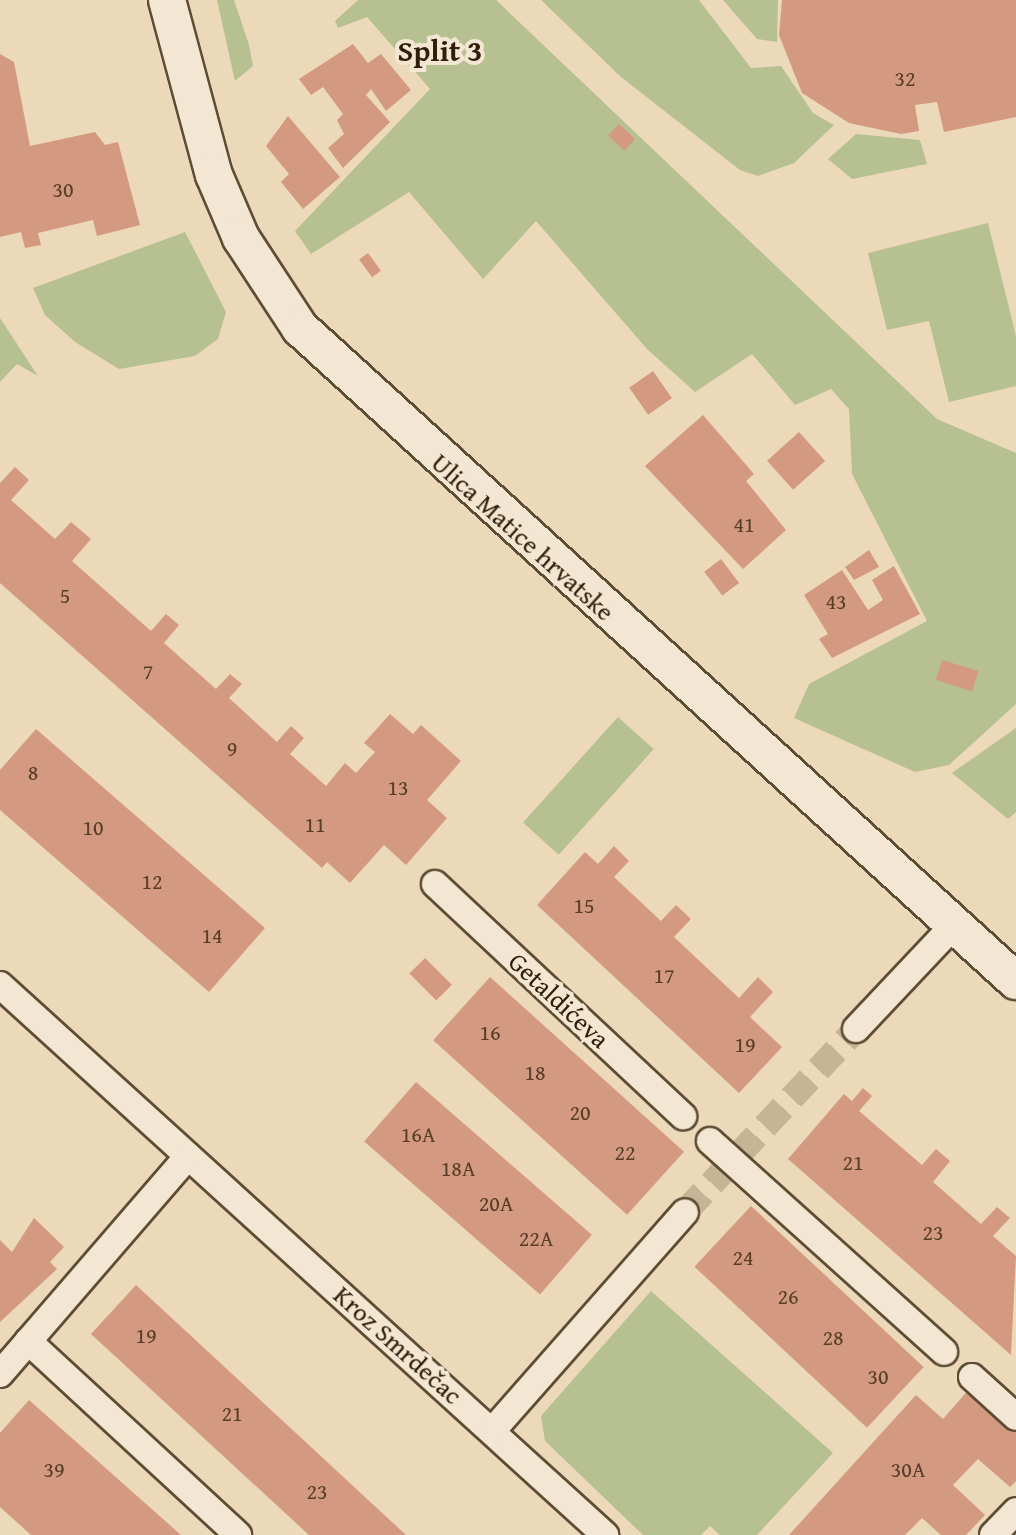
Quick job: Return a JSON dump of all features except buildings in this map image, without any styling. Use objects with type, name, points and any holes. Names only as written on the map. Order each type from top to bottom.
[{"type":"street","name":"Ulica Matice hrvatske","points":[[167,0],[214,175],[241,238],[300,328],[1016,981]]},
{"type":"street","name":"Getaldićeva","points":[[435,884],[683,1116]]},
{"type":"street","points":[[856,1029],[954,925]]},
{"type":"street","name":"Kroz Smrdečac","points":[[0,985],[605,1535]]},
{"type":"street","points":[[710,1141],[944,1352]]},
{"type":"street","points":[[0,1374],[188,1156]]},
{"type":"street","points":[[493,1430],[685,1212]]},
{"type":"street","points":[[28,1341],[238,1535]]},
{"type":"street","points":[[972,1377],[1016,1417]]},
{"type":"street","points":[[993,1535],[1016,1511]]},
{"type":"green space","points":[[217,0],[234,0],[249,45],[253,66],[235,81]]},
{"type":"green space","points":[[358,0],[496,0],[937,419],[1016,453],[1016,704],[949,765],[915,772],[794,718],[809,684],[927,621],[852,474],[849,409],[831,389],[795,405],[752,354],[695,392],[647,349],[536,221],[483,279],[409,192],[311,254],[295,231],[430,89],[367,17],[338,28],[335,21]]},
{"type":"green space","points":[[541,0],[699,0],[751,68],[781,66],[813,113],[834,125],[794,163],[758,176],[740,170],[621,77]]},
{"type":"green space","points":[[723,0],[778,0],[777,42],[757,39]]},
{"type":"green space","points":[[856,134],[920,140],[927,164],[852,179],[828,159]]},
{"type":"green space","points":[[988,223],[1016,336],[1016,386],[949,402],[929,321],[887,330],[868,253]]},
{"type":"green space","points":[[185,232],[226,312],[218,339],[195,356],[119,369],[75,342],[45,315],[33,288]]},
{"type":"green space","points":[[0,318],[38,376],[17,364],[0,382]]},
{"type":"green space","points":[[618,717],[654,749],[559,855],[523,823]]},
{"type":"green space","points":[[1016,728],[1016,812],[1008,819],[952,773]]},
{"type":"green space","points":[[651,1291],[833,1453],[757,1535],[720,1535],[710,1526],[701,1535],[643,1535],[545,1441],[541,1416]]},
{"type":"tunnel","points":[[685,1212],[856,1029]]},
{"type":"district","name":"Split 3","points":[[440,50]]}]
